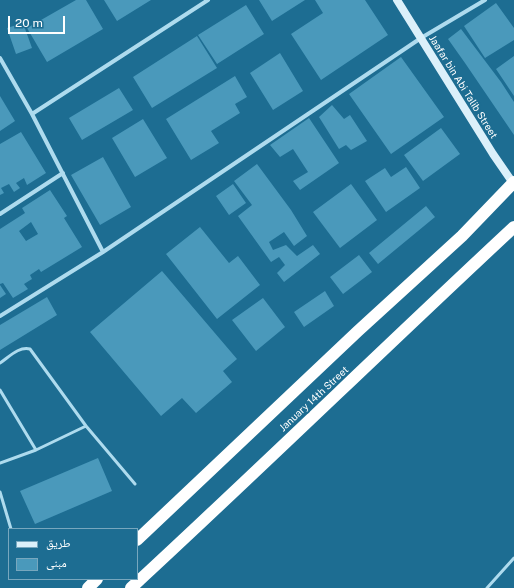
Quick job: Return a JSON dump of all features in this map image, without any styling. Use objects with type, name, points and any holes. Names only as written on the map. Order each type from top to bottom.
[{"type":"highway","name":"January 14th Street","points":[[138,539],[358,331],[462,236],[513,182]]},
{"type":"highway","name":"January 14th Street","points":[[131,588],[348,385],[406,327],[514,227]]},
{"type":"highway","points":[[88,588],[96,580]]},
{"type":"street","points":[[32,114],[208,0]]},
{"type":"street","name":"Jaafar bin Abi Talib Street","points":[[398,0],[493,154],[513,182]]},
{"type":"street","points":[[0,316],[103,252],[421,38],[485,0]]},
{"type":"street","points":[[0,58],[32,114],[103,252]]},
{"type":"street","points":[[0,214],[62,173]]},
{"type":"lane","points":[[0,363],[20,348],[30,348],[86,426],[135,484]]},
{"type":"lane","points":[[0,390],[36,450]]},
{"type":"lane","points":[[0,463],[36,450],[86,426]]},
{"type":"lane","points":[[0,492],[11,528]]},
{"type":"lane","points":[[487,588],[514,558]]},
{"type":"building","points":[[76,0],[86,0],[103,29],[47,62],[27,28]]},
{"type":"building","points":[[104,0],[151,0],[117,21]]},
{"type":"building","points":[[259,0],[305,0],[272,21]]},
{"type":"building","points":[[315,0],[365,0],[388,35],[321,80],[291,34],[323,13]]},
{"type":"building","points":[[496,3],[514,28],[514,40],[485,58],[464,26]]},
{"type":"building","points":[[246,5],[264,34],[217,64],[198,35]]},
{"type":"building","points":[[23,23],[32,48],[16,54],[7,28]]},
{"type":"building","points":[[461,29],[501,82],[514,102],[514,135],[448,39]]},
{"type":"building","points":[[197,36],[217,68],[152,108],[133,77]]},
{"type":"building","points":[[280,53],[303,91],[273,110],[250,73]]},
{"type":"building","points":[[514,56],[514,96],[496,69]]},
{"type":"building","points":[[401,57],[444,117],[391,154],[349,94]]},
{"type":"building","points":[[235,76],[247,97],[235,104],[240,113],[211,131],[219,143],[191,160],[166,119]]},
{"type":"building","points":[[119,88],[133,110],[82,140],[69,118]]},
{"type":"building","points":[[0,96],[15,121],[0,131]]},
{"type":"building","points":[[332,105],[344,119],[350,115],[367,141],[351,150],[346,145],[339,149],[319,117]]},
{"type":"building","points":[[309,118],[339,163],[300,190],[293,181],[308,172],[293,149],[280,157],[270,145]]},
{"type":"building","points":[[143,119],[167,158],[135,177],[112,138]]},
{"type":"building","points":[[441,128],[460,154],[423,181],[404,155]]},
{"type":"building","points":[[21,132],[46,173],[27,185],[24,178],[16,183],[20,188],[14,192],[9,184],[1,188],[4,193],[0,195],[0,144]]},
{"type":"building","points":[[103,157],[131,207],[100,225],[71,175]]},
{"type":"building","points":[[257,164],[291,210],[307,236],[294,246],[284,232],[269,242],[273,250],[286,245],[297,256],[313,245],[320,254],[284,282],[277,273],[285,265],[279,257],[271,262],[238,216],[252,205],[234,181]]},
{"type":"building","points":[[406,167],[420,188],[386,212],[365,181],[385,168],[391,177]]},
{"type":"building","points":[[233,184],[246,203],[229,215],[216,196]]},
{"type":"building","points":[[351,184],[377,220],[340,248],[313,212]]},
{"type":"building","points":[[50,190],[67,216],[64,218],[82,247],[41,272],[39,269],[30,275],[32,279],[24,284],[28,289],[13,298],[3,283],[0,284],[0,229],[25,213],[22,208]],"holes":[[[31,222],[38,234],[26,241],[19,231]]]},
{"type":"building","points":[[426,206],[435,217],[378,264],[369,253]]},
{"type":"building","points":[[200,227],[229,263],[238,256],[260,285],[217,319],[166,254]]},
{"type":"building","points":[[359,255],[372,272],[343,294],[330,277]]},
{"type":"building","points":[[162,271],[237,359],[223,371],[232,382],[196,413],[182,398],[161,416],[90,332]]},
{"type":"building","points":[[0,285],[6,294],[0,298]]},
{"type":"building","points":[[325,291],[334,306],[304,327],[294,312]]},
{"type":"building","points":[[47,297],[57,315],[0,350],[0,325]]},
{"type":"building","points":[[263,298],[285,327],[256,351],[232,320]]},
{"type":"building","points":[[98,458],[112,491],[35,524],[20,491]]}]
